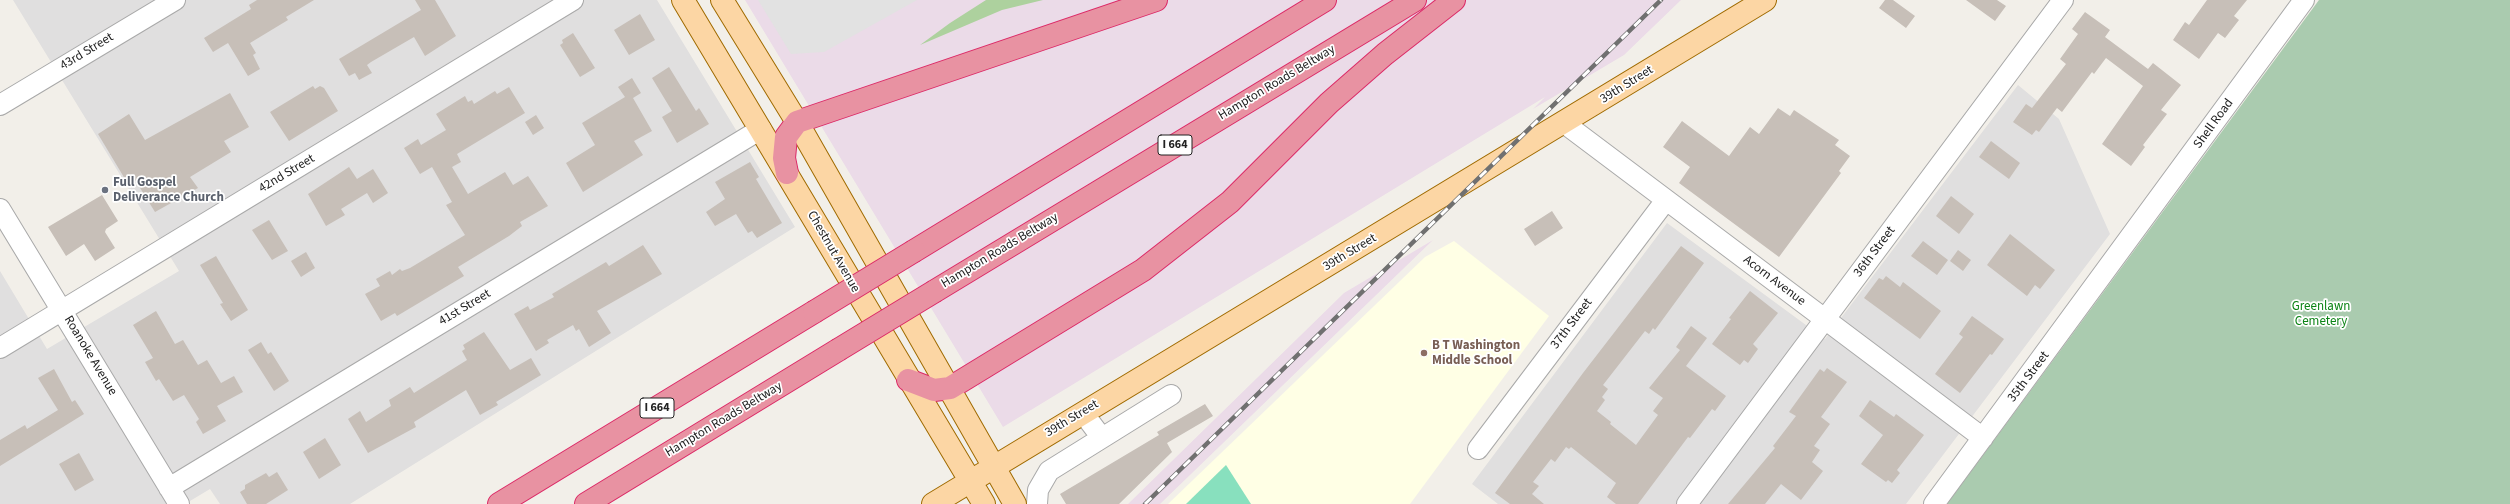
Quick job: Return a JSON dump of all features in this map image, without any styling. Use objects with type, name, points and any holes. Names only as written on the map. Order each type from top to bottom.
[{"type":"highway","points":[[787,173],[784,158],[786,137],[797,122],[1156,0]]},
{"type":"highway","name":"I 664","points":[[499,504],[1324,0]]},
{"type":"highway","name":"Hampton Roads Beltway","points":[[586,504],[1415,0]]},
{"type":"highway","points":[[908,380],[934,390],[950,388],[1143,270],[1188,238],[1230,202],[1329,103],[1385,54],[1454,0]]},
{"type":"main road","name":"Chestnut Avenue","points":[[683,0],[761,129],[908,380],[984,504]]},
{"type":"main road","points":[[722,0],[797,122],[1015,504]]},
{"type":"main road","name":"39th Street","points":[[933,504],[1765,0]]},
{"type":"street","name":"43rd Street","points":[[0,105],[175,0]]},
{"type":"street","name":"42nd Street","points":[[0,348],[573,0]]},
{"type":"street","name":"36th Street","points":[[1687,504],[2063,0]]},
{"type":"street","name":"Shell Road","points":[[2123,249],[2304,0]]},
{"type":"street","name":"Acorn Avenue","points":[[1564,123],[1983,438]]},
{"type":"street","name":"41st Street","points":[[174,496],[761,129]]},
{"type":"street","name":"37th Street","points":[[1478,449],[1666,200]]},
{"type":"street","name":"Roanoke Avenue","points":[[0,209],[174,496]]},
{"type":"street","name":"35th Street","points":[[1934,504],[2123,249]]},
{"type":"street","points":[[1037,504],[1038,490],[1049,471],[1171,395]]},
{"type":"street","points":[[1083,413],[1102,438]]},
{"type":"shaded area","points":[[13,0],[657,0],[795,227],[350,504],[220,504],[210,489],[185,504],[0,504],[0,271],[47,349],[179,271]]},
{"type":"shaded area","points":[[745,0],[1681,0],[1624,55],[1533,109],[1545,97],[1003,427]]},
{"type":"shaded area","points":[[758,0],[917,0],[824,52],[791,54]]},
{"type":"shaded area","points":[[2018,85],[2059,119],[2110,234],[1906,504],[1498,504],[1472,484],[1667,223],[1825,339]]},
{"type":"shaded area","points":[[1433,240],[1160,504],[1128,504],[1344,293]]},
{"type":"shaded area","name":"B T Washington Middle School","points":[[1454,241],[1549,316],[1410,504],[1168,504],[1425,257]]},
{"type":"green space","points":[[986,0],[1043,0],[1002,10],[920,45],[950,23]]},
{"type":"green space","name":"Greenlawn Cemetery","points":[[2319,0],[2510,0],[2510,504],[1947,504]]},
{"type":"green space","points":[[1226,465],[1251,504],[1186,504]]},
{"type":"building","points":[[257,0],[314,0],[286,17],[288,20],[250,43],[256,53],[253,55],[260,69],[248,76],[228,43],[213,52],[204,38],[251,9],[249,5]]},
{"type":"building","points":[[415,0],[435,0],[456,36],[425,56],[414,37],[367,65],[372,73],[359,80],[355,73],[349,76],[339,59],[421,10]]},
{"type":"building","points":[[1885,0],[1893,0],[1915,16],[1906,28],[1879,8]]},
{"type":"building","points":[[1966,0],[1997,0],[2006,6],[1995,21]]},
{"type":"building","points":[[2207,0],[2247,0],[2234,16],[2239,20],[2225,38],[2218,33],[2199,59],[2173,40],[2185,22],[2189,25]]},
{"type":"building","points":[[2085,12],[2110,30],[2105,37],[2148,69],[2153,63],[2181,85],[2161,110],[2167,114],[2143,145],[2145,147],[2131,166],[2102,144],[2143,86],[2106,58],[2094,74],[2092,72],[2062,112],[2057,108],[2039,132],[2036,130],[2032,135],[2013,122],[2026,104],[2032,108],[2066,64],[2060,59],[2078,34],[2072,29]]},
{"type":"building","points":[[640,14],[655,40],[629,55],[614,30]]},
{"type":"building","points":[[573,33],[595,68],[580,77],[560,45],[563,43],[562,40]]},
{"type":"building","points":[[669,67],[696,111],[699,108],[709,124],[677,143],[662,117],[672,111],[652,78]]},
{"type":"building","points":[[632,78],[641,93],[633,98],[652,131],[634,141],[643,155],[583,192],[566,163],[595,145],[582,123],[625,97],[618,87]]},
{"type":"building","points":[[313,86],[315,89],[320,86],[324,88],[338,111],[289,141],[270,112]]},
{"type":"building","points":[[509,87],[525,113],[457,154],[461,162],[452,167],[468,194],[505,172],[513,185],[528,176],[548,206],[520,222],[522,226],[509,236],[458,267],[464,276],[397,316],[395,313],[381,321],[365,294],[380,286],[376,279],[390,271],[392,275],[400,269],[402,271],[410,268],[465,235],[446,205],[452,202],[432,167],[420,174],[404,148],[418,139],[421,145],[446,130],[436,114],[465,96],[468,102],[472,100],[474,104],[495,91],[497,94]]},
{"type":"building","points":[[230,93],[249,127],[224,141],[231,152],[190,177],[198,188],[155,212],[132,175],[125,179],[98,134],[129,114],[145,140]]},
{"type":"building","points":[[1778,108],[1790,116],[1794,110],[1839,140],[1835,145],[1850,156],[1839,171],[1841,173],[1779,257],[1679,183],[1690,167],[1663,147],[1682,121],[1729,156],[1750,127],[1759,134]]},
{"type":"building","points":[[536,115],[544,128],[533,135],[525,122]]},
{"type":"building","points":[[1991,141],[2020,163],[2009,179],[1979,157]]},
{"type":"building","points":[[750,162],[759,177],[756,179],[782,223],[757,238],[752,231],[748,233],[736,214],[715,226],[706,212],[725,199],[715,182]]},
{"type":"building","points":[[349,167],[357,179],[373,169],[388,193],[373,203],[367,193],[341,209],[345,215],[326,226],[308,194]]},
{"type":"building","points":[[102,195],[118,221],[106,229],[105,232],[115,248],[95,261],[84,244],[66,256],[48,227]]},
{"type":"building","points":[[1951,196],[1974,214],[1959,234],[1936,216]]},
{"type":"building","points":[[1552,211],[1563,228],[1535,246],[1524,229]]},
{"type":"building","points":[[269,220],[288,251],[272,260],[252,230]]},
{"type":"building","points":[[2010,234],[2055,270],[2040,289],[2035,285],[2027,296],[1987,265]]},
{"type":"building","points":[[1923,241],[1948,260],[1937,275],[1911,256]]},
{"type":"building","points":[[643,245],[662,274],[597,311],[611,333],[589,347],[579,329],[576,331],[573,325],[547,340],[549,343],[536,351],[514,314],[528,306],[530,310],[554,297],[552,294],[606,262],[609,266]]},
{"type":"building","points":[[1681,246],[1704,263],[1655,330],[1653,328],[1649,334],[1645,331],[1603,385],[1608,389],[1602,397],[1605,400],[1597,411],[1611,422],[1610,424],[1636,445],[1658,415],[1653,411],[1663,398],[1649,388],[1680,350],[1676,347],[1691,326],[1707,338],[1686,366],[1726,396],[1715,411],[1712,409],[1690,438],[1688,437],[1638,504],[1616,504],[1607,497],[1616,483],[1571,447],[1569,449],[1566,447],[1555,462],[1551,459],[1533,482],[1539,486],[1532,494],[1544,504],[1510,504],[1495,493],[1583,373]]},
{"type":"building","points":[[1958,250],[1971,260],[1963,271],[1950,261]]},
{"type":"building","points":[[306,252],[315,268],[301,277],[291,261]]},
{"type":"building","points":[[216,256],[248,310],[231,321],[220,304],[223,303],[200,265]]},
{"type":"building","points":[[1886,276],[1900,287],[1903,282],[1941,311],[1920,339],[1864,298],[1879,278],[1883,280]]},
{"type":"building","points":[[1750,291],[1778,313],[1753,344],[1758,349],[1748,363],[1744,360],[1740,365],[1712,344],[1731,319],[1729,318]]},
{"type":"building","points":[[156,311],[175,344],[183,340],[198,365],[207,360],[221,383],[234,376],[243,392],[217,406],[226,421],[203,434],[196,422],[199,419],[184,395],[173,401],[159,379],[156,381],[145,362],[153,358],[133,325]]},
{"type":"building","points":[[1972,316],[2004,339],[1992,355],[1990,354],[1960,393],[1935,374],[1963,337],[1959,334]]},
{"type":"building","points":[[484,332],[510,370],[531,358],[541,375],[496,402],[498,405],[480,415],[466,390],[414,422],[416,427],[368,453],[348,419],[360,411],[366,422],[391,406],[389,400],[410,387],[414,393],[467,360],[462,351],[465,349],[463,345]]},
{"type":"building","points":[[261,342],[268,354],[271,352],[289,381],[274,391],[248,350]]},
{"type":"building","points":[[1827,368],[1847,382],[1821,417],[1830,424],[1814,446],[1820,450],[1812,462],[1823,471],[1801,500],[1781,484],[1765,504],[1728,504],[1775,448],[1773,446],[1796,416],[1789,412],[1820,369],[1824,372]]},
{"type":"building","points":[[54,369],[72,402],[75,400],[84,414],[0,466],[0,440],[25,425],[27,429],[58,410],[38,378]]},
{"type":"building","points":[[1870,400],[1894,417],[1896,414],[1924,435],[1897,470],[1900,473],[1892,483],[1888,480],[1886,482],[1861,464],[1883,435],[1859,416]]},
{"type":"building","points":[[1205,404],[1213,416],[1167,443],[1172,452],[1119,504],[1066,504],[1060,494],[1159,435],[1157,432]]},
{"type":"building","points":[[325,438],[341,465],[319,479],[303,452]]},
{"type":"building","points":[[79,453],[94,480],[75,491],[59,464]]},
{"type":"building","points":[[277,472],[288,490],[266,504],[247,504],[240,492],[245,489],[245,485],[266,473],[269,477]]},
{"type":"railway","points":[[1145,504],[1661,0]]},
{"type":"place","name":"Full Gospel Deliverance Church","points":[[105,190]]},
{"type":"place","name":"B T Washington Middle School","points":[[1424,353]]}]
